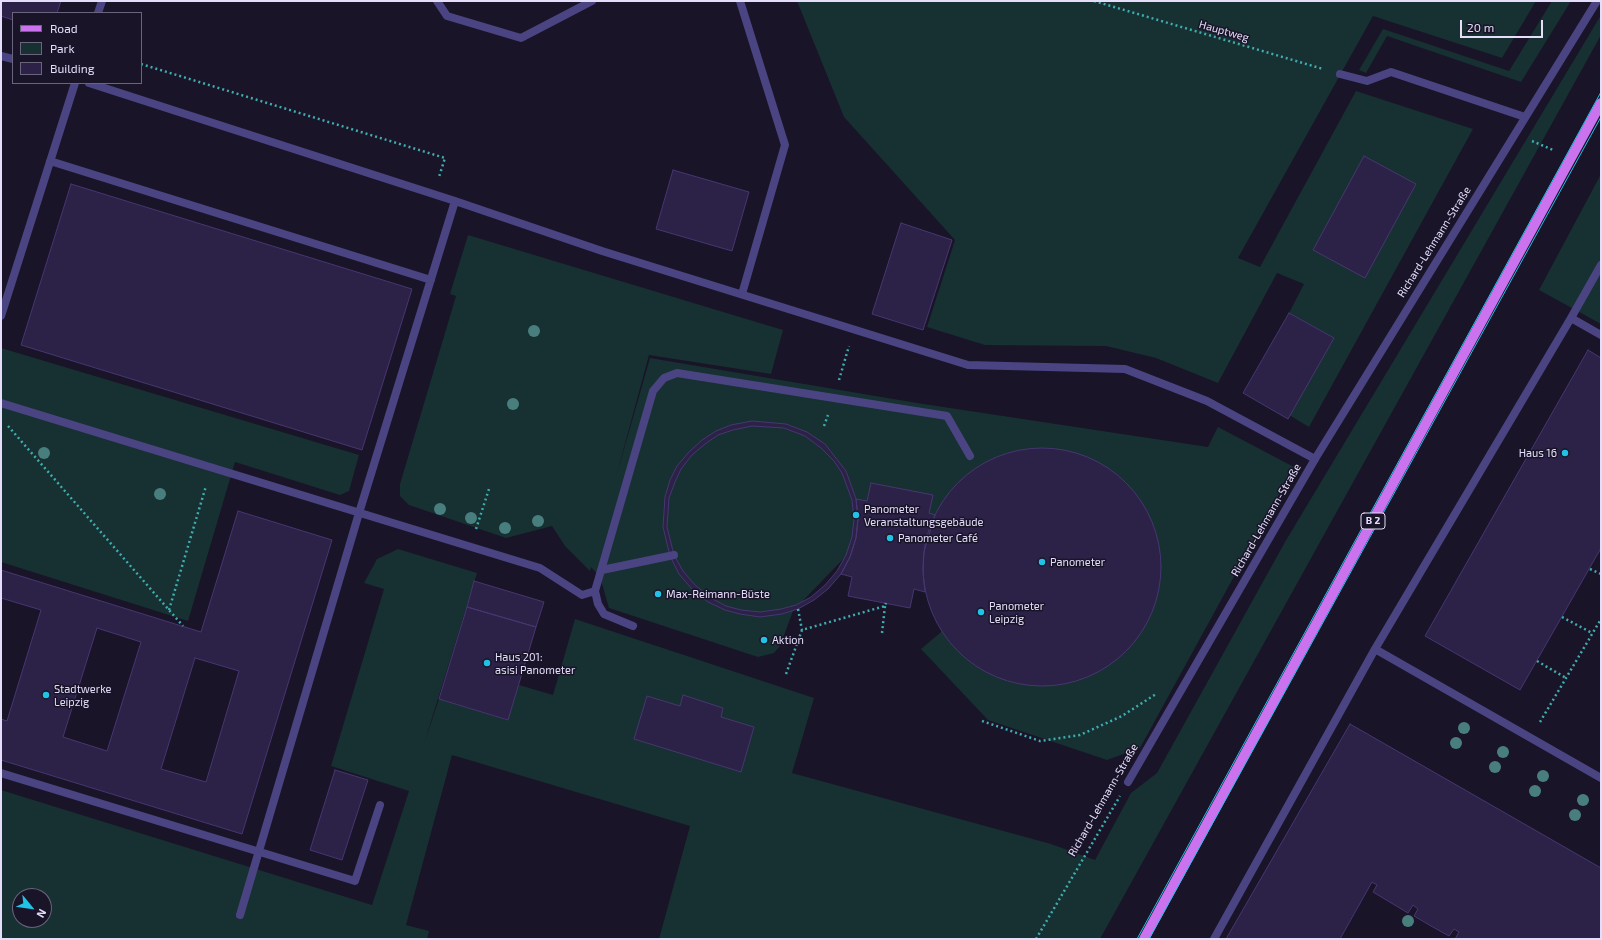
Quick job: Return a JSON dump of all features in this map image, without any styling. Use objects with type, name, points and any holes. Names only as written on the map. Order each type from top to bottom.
[{"type":"main road","name":"B 2","points":[[1144,939],[1601,103]]},
{"type":"street","points":[[98,12],[102,1]]},
{"type":"street","points":[[437,1],[447,16],[521,38],[592,1]]},
{"type":"street","points":[[740,1],[785,145],[742,294]]},
{"type":"street","name":"Richard-Lehmann-Straße","points":[[1128,782],[1315,459],[1597,1]]},
{"type":"street","points":[[1,56],[12,59]]},
{"type":"street","points":[[1340,74],[1367,82],[1391,72],[1525,117]]},
{"type":"street","points":[[1,316],[75,84]]},
{"type":"street","points":[[92,84],[434,194],[602,251],[968,365],[1125,369],[1207,401],[1315,459]]},
{"type":"street","points":[[50,161],[431,280]]},
{"type":"street","points":[[240,915],[359,513],[455,201]]},
{"type":"street","points":[[1214,939],[1375,649],[1601,265]]},
{"type":"street","points":[[1571,318],[1601,335]]},
{"type":"street","points":[[633,626],[604,614],[598,604],[596,591],[653,391],[664,378],[677,373],[947,416],[970,456]]},
{"type":"street","points":[[1,404],[540,568],[582,595],[596,591]]},
{"type":"street","points":[[602,570],[674,555]]},
{"type":"street","points":[[1375,649],[1601,778]]},
{"type":"street","points":[[1,773],[356,880],[380,805]]},
{"type":"path","name":"Hauptweg","points":[[1094,1],[1340,74]]},
{"type":"path","points":[[142,64],[445,158],[434,194]]},
{"type":"path","points":[[8,425],[183,626]]},
{"type":"path","points":[[169,610],[206,486]]},
{"type":"path","points":[[471,547],[489,489]]},
{"type":"path","points":[[1590,569],[1601,574]]},
{"type":"path","points":[[802,630],[886,605],[882,633]]},
{"type":"path","points":[[786,674],[802,630],[798,609]]},
{"type":"path","points":[[1562,617],[1592,634]]},
{"type":"path","points":[[1531,738],[1601,619]]},
{"type":"path","points":[[1537,661],[1566,678]]},
{"type":"path","points":[[982,721],[1040,741],[1080,735],[1122,716],[1158,693]]},
{"type":"path","name":"Richard-Lehmann-Straße","points":[[1036,939],[1128,782]]},
{"type":"green space","points":[[797,1],[1536,1],[1502,58],[1373,16],[1238,258],[1260,267],[1356,91],[1473,129],[1309,427],[1289,415],[1333,338],[1289,313],[1304,284],[1277,273],[1218,383],[1156,358],[1106,346],[985,345],[927,327],[955,240],[844,117]]},
{"type":"green space","points":[[1552,1],[1571,1],[1521,82],[1387,36],[1366,73],[1359,70],[1383,29],[1509,71]]},
{"type":"green space","points":[[1601,15],[1601,35],[1100,939],[659,939],[690,826],[452,755],[406,925],[429,931],[427,939],[1,939],[1,790],[372,905],[409,791],[331,766],[384,589],[364,583],[377,559],[398,549],[477,573],[424,744],[439,699],[507,720],[519,685],[553,695],[575,619],[814,698],[792,773],[1051,844],[1095,860],[1131,793],[1157,773],[1285,542]]},
{"type":"green space","points":[[1601,174],[1601,324],[1539,290]]},
{"type":"green space","points":[[468,235],[783,330],[771,374],[649,355],[616,477],[650,358],[917,403],[1208,447],[1218,427],[1294,467],[1140,748],[1107,760],[988,720],[921,649],[947,627],[903,497],[793,611],[780,646],[774,653],[758,657],[609,608],[600,577],[591,567],[590,571],[565,546],[552,526],[506,538],[409,505],[400,496],[400,484],[456,296],[450,294]]},
{"type":"green space","points":[[1,348],[359,455],[349,491],[340,495],[235,462],[188,621],[1,562]]},
{"type":"building","points":[[1,1],[61,1],[57,12],[12,12],[12,20],[1,16]]},
{"type":"building","points":[[1364,156],[1416,184],[1365,278],[1313,250]]},
{"type":"building","points":[[673,170],[749,192],[732,251],[656,229]]},
{"type":"building","points":[[71,184],[412,289],[362,450],[21,345]]},
{"type":"building","points":[[901,223],[952,240],[923,330],[872,314]]},
{"type":"building","points":[[1289,313],[1334,338],[1288,419],[1243,393]]},
{"type":"building","name":"Haus 16","points":[[1588,350],[1601,358],[1601,548],[1520,690],[1425,636]]},
{"type":"building","name":"Panometer Veranstaltungsgebäude","points":[[752,421],[786,424],[807,432],[825,444],[846,471],[856,499],[858,519],[856,538],[850,557],[841,574],[828,589],[814,600],[798,609],[782,614],[760,617],[725,610],[708,602],[692,589],[679,574],[670,556],[663,527],[665,497],[670,480],[677,466],[702,440],[716,431],[731,425]],"holes":[[[752,426],[784,428],[805,436],[821,448],[834,461],[842,473],[852,500],[854,519],[852,537],[846,555],[837,571],[825,585],[811,597],[796,605],[760,612],[741,610],[726,606],[711,598],[695,585],[683,571],[674,555],[667,527],[669,498],[681,469],[692,455],[718,435]]]},
{"type":"building","name":"Panometer","points":[[1030,448],[1054,448],[1077,453],[1098,462],[1118,475],[1134,491],[1147,511],[1156,532],[1161,555],[1159,590],[1152,613],[1134,643],[1118,659],[1098,672],[1077,681],[1054,686],[1030,686],[1007,681],[986,672],[966,659],[950,643],[937,623],[928,602],[923,579],[923,555],[928,532],[937,511],[950,491],[966,475],[986,462],[1007,453]]},
{"type":"building","points":[[871,483],[933,495],[929,513],[935,515],[924,552],[923,572],[925,592],[914,589],[910,608],[848,596],[852,577],[841,574],[850,557],[856,538],[858,519],[856,499],[867,501]]},
{"type":"building","name":"Stadtwerke Leipzig","points":[[238,511],[332,540],[242,834],[1,760],[1,719],[7,721],[41,610],[1,598],[1,570],[201,632]],"holes":[[[97,628],[141,642],[107,751],[63,737]],[[195,658],[239,671],[206,782],[161,769]]]},
{"type":"building","points":[[474,581],[544,602],[536,627],[467,607]]},
{"type":"building","name":"Haus 201: asisi Panometer","points":[[467,607],[536,627],[508,720],[439,699]]},
{"type":"building","points":[[683,695],[723,708],[721,717],[754,727],[741,772],[634,739],[647,696],[680,706]]},
{"type":"building","points":[[1350,724],[1601,868],[1601,939],[1455,939],[1459,932],[1454,929],[1449,936],[1431,926],[1414,916],[1418,909],[1413,905],[1408,913],[1373,892],[1377,885],[1372,882],[1340,939],[1226,939]]},
{"type":"building","points":[[335,770],[368,780],[342,860],[310,850]]},
{"type":"tram line","points":[[1137,939],[1601,92]]},
{"type":"tram line","points":[[1149,939],[1601,117]]},
{"type":"place","name":"Haus 16","points":[[1565,453]]},
{"type":"place","name":"Panometer Veranstaltungsgebäude","points":[[856,515]]},
{"type":"place","name":"Panometer Café","points":[[890,538]]},
{"type":"place","name":"Panometer","points":[[1042,562]]},
{"type":"place","name":"Max-Reimann-Büste","points":[[658,594]]},
{"type":"place","name":"Panometer Leipzig","points":[[981,612]]},
{"type":"place","name":"Aktion","points":[[764,640]]},
{"type":"place","name":"Haus 201: asisi Panometer","points":[[487,663]]},
{"type":"place","name":"Stadtwerke Leipzig","points":[[46,695]]}]
